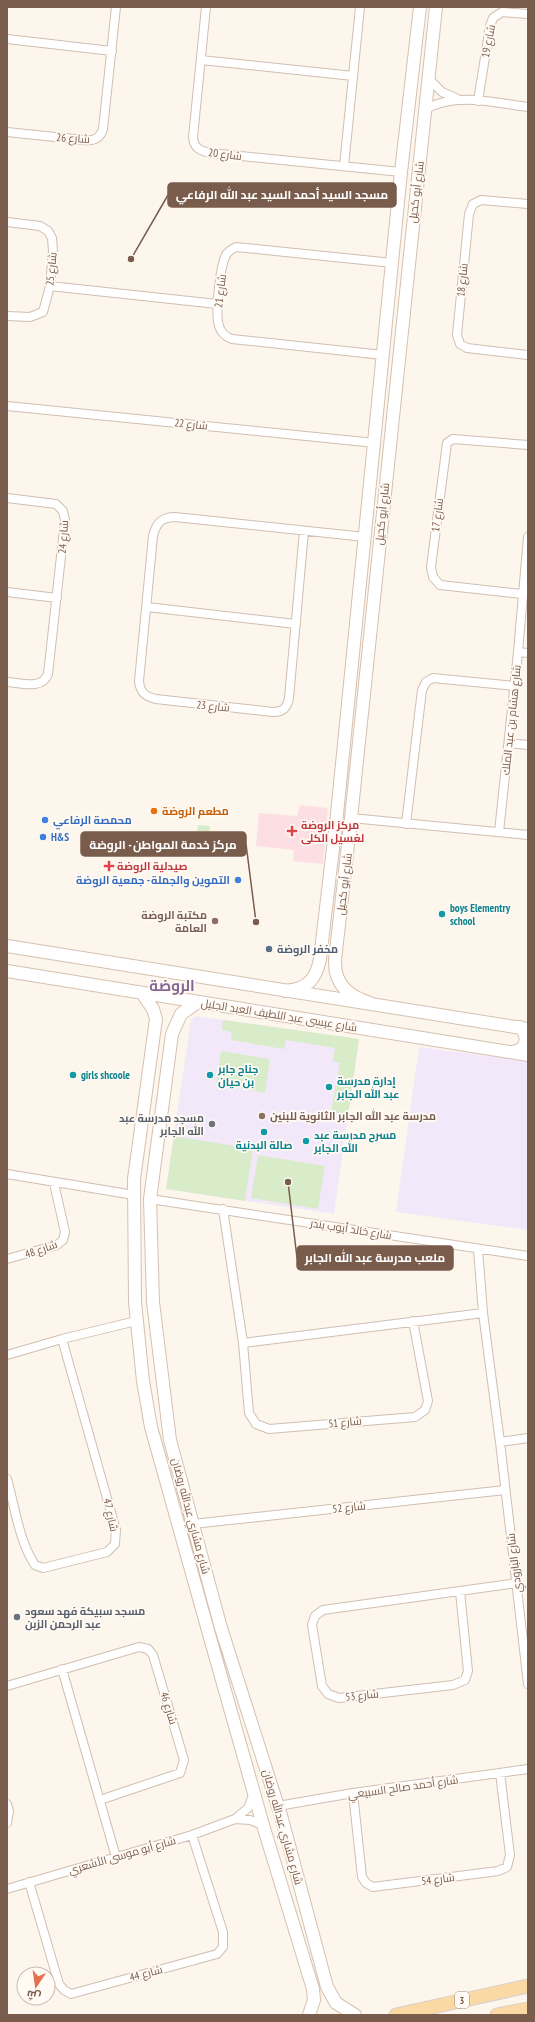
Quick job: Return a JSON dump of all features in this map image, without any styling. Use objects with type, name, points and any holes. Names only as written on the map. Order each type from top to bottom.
[{"type":"main road","name":"3","points":[[396,2015],[528,1986]]},
{"type":"main road","points":[[497,2015],[528,2008]]},
{"type":"street","name":"شارع 26","points":[[7,132],[84,140],[98,138],[103,129],[116,7]]},
{"type":"street","name":"شارع 20","points":[[206,7],[193,137],[194,143],[198,149],[211,153],[401,172]]},
{"type":"street","points":[[344,166],[360,7]]},
{"type":"street","name":"شارع أبو كحيل","points":[[285,991],[304,987],[311,982],[317,972],[321,952],[338,814],[401,172],[420,7]]},
{"type":"street","name":"شارع أبو كحيل","points":[[370,1004],[354,997],[341,986],[335,972],[335,954],[351,818],[414,198],[426,109],[436,7]]},
{"type":"street","name":"شارع 19","points":[[478,101],[490,26],[493,18],[502,12],[528,14]]},
{"type":"street","points":[[7,40],[112,51]]},
{"type":"street","points":[[201,60],[353,76]]},
{"type":"street","points":[[429,79],[442,92],[458,99]]},
{"type":"street","points":[[426,109],[441,102],[458,99],[528,107]]},
{"type":"street","points":[[399,199],[401,202],[408,204],[414,198]]},
{"type":"street","name":"شارع 18","points":[[528,204],[481,200],[472,204],[469,214],[457,335],[460,344],[467,348],[528,355]]},
{"type":"street","points":[[397,216],[404,211],[413,216]]},
{"type":"street","name":"شارع 25","points":[[7,222],[40,226],[50,234],[53,246],[50,286],[46,304],[40,314],[26,318],[7,316]]},
{"type":"street","name":"شارع 21","points":[[383,355],[232,339],[224,334],[219,327],[217,304],[225,256],[228,251],[236,247],[392,263]]},
{"type":"street","points":[[50,286],[217,304]]},
{"type":"street","points":[[381,380],[387,385],[396,382]]},
{"type":"street","points":[[379,400],[385,395],[389,395],[394,401]]},
{"type":"street","name":"شارع 22","points":[[7,406],[375,443]]},
{"type":"street","name":"شارع 17","points":[[522,594],[440,586],[433,577],[431,567],[447,443],[453,439],[528,445]]},
{"type":"street","name":"شارع 24","points":[[7,498],[49,502],[58,506],[63,511],[65,526],[49,671],[46,680],[35,685],[7,682]]},
{"type":"street","name":"شارع 23","points":[[304,531],[288,702],[283,711],[265,712],[156,699],[145,695],[141,690],[140,681],[153,536],[156,527],[164,518],[175,517],[365,537]]},
{"type":"street","name":"شارع هشام بن عبد الملك","points":[[499,832],[518,652],[528,537]]},
{"type":"street","points":[[7,592],[57,598]]},
{"type":"street","points":[[147,607],[296,624]]},
{"type":"street","points":[[357,624],[362,629],[371,626]]},
{"type":"street","points":[[355,644],[361,641],[369,645]]},
{"type":"street","points":[[518,652],[528,653]]},
{"type":"street","points":[[406,824],[422,690],[426,682],[433,678],[514,686]]},
{"type":"street","points":[[509,743],[528,745]]},
{"type":"street","points":[[351,818],[528,835]]},
{"type":"street","points":[[7,946],[524,1028],[526,1044],[517,1052],[511,1052]]},
{"type":"street","points":[[321,952],[328,956],[335,954]]},
{"type":"street","name":"شارع عيسى عبد اللطيف العبد الجليل","points":[[7,971],[528,1055]]},
{"type":"street","name":"شارع مشاري عبدالله روضان","points":[[142,993],[153,1009],[156,1019],[146,1104],[134,1179],[136,1321],[143,1381],[151,1427],[228,1704],[277,1873],[313,1989],[314,2000],[309,2015]]},
{"type":"street","name":"شارع مشاري عبدالله روضان","points":[[198,1002],[187,1008],[176,1023],[172,1034],[150,1199],[153,1302],[170,1440],[235,1670],[278,1806],[327,1986],[336,2003],[355,2015]]},
{"type":"street","points":[[146,1104],[152,1098],[155,1098],[162,1104]]},
{"type":"street","points":[[7,1174],[134,1196]]},
{"type":"street","name":"شارع 48","points":[[7,1259],[58,1245],[64,1240],[65,1232],[54,1183]]},
{"type":"street","name":"شارع خالد أيوب بندر","points":[[150,1199],[528,1256]]},
{"type":"street","name":"شارع 51","points":[[223,1209],[243,1343],[249,1413],[256,1424],[269,1429],[415,1417],[425,1410],[428,1401],[413,1321]]},
{"type":"street","name":"شارع البارودي","points":[[478,1249],[483,1313],[500,1442],[528,1684]]},
{"type":"street","points":[[243,1343],[483,1313]]},
{"type":"street","points":[[7,1355],[62,1339],[136,1321]]},
{"type":"street","name":"شارع 47","points":[[7,1479],[23,1538],[30,1557],[35,1565],[43,1568],[107,1552],[115,1544],[116,1530],[62,1339]]},
{"type":"street","points":[[143,1381],[149,1388],[154,1388],[161,1383],[162,1379]]},
{"type":"street","points":[[147,1404],[150,1400],[158,1398],[165,1402]]},
{"type":"street","points":[[500,1442],[528,1438]]},
{"type":"street","name":"شارع 52","points":[[193,1524],[505,1490]]},
{"type":"street","name":"شارع 53","points":[[460,1592],[468,1670],[465,1680],[453,1685],[339,1698],[328,1694],[322,1686],[312,1625],[315,1616],[323,1610],[517,1583]]},
{"type":"street","name":"شارع 46","points":[[7,1686],[139,1647],[148,1649],[152,1655],[184,1760],[180,1773],[100,1800]]},
{"type":"street","points":[[62,1669],[116,1857]]},
{"type":"street","points":[[220,1674],[229,1676],[235,1670]]},
{"type":"street","points":[[228,1704],[232,1693],[240,1694],[246,1704]]},
{"type":"street","name":"شارع أحمد صالح السبيعي","points":[[278,1806],[353,1793],[528,1769]]},
{"type":"street","name":"شارع 54","points":[[353,1793],[362,1876],[366,1883],[373,1887],[498,1872],[508,1867],[510,1855],[500,1773]]},
{"type":"street","name":"شارع أبو موسى الأشعري","points":[[7,1889],[192,1835],[235,1819],[248,1808],[254,1793]]},
{"type":"street","points":[[7,1804],[9,1811],[7,1823]]},
{"type":"street","name":"شارع أبو موسى الأشعري","points":[[235,1819],[250,1820],[263,1825]]},
{"type":"street","name":"شارع 44","points":[[29,1882],[60,1984],[64,1990],[72,1994],[217,1954],[223,1947],[223,1932],[192,1835]]},
{"type":"street","points":[[277,1873],[283,1879],[291,1880],[296,1869]]},
{"type":"street","points":[[287,1904],[292,1892],[300,1894],[304,1900]]},
{"type":"shaded area","name":"مركز الروضة لغسيل الكلى","points":[[300,805],[328,808],[323,864],[293,861],[294,850],[256,846],[259,813],[297,816]]},
{"type":"shaded area","name":"مدرسة عبد الله الجابر الثانوية للبنين","points":[[196,1016],[359,1039],[334,1214],[166,1189],[191,1019]]},
{"type":"shaded area","points":[[419,1047],[528,1061],[528,1230],[396,1212]]},
{"type":"green space","points":[[198,825],[210,826],[208,842],[196,840]]},
{"type":"green space","points":[[223,1020],[359,1039],[348,1115],[331,1112],[340,1063],[333,1061],[335,1048],[286,1040],[284,1049],[231,1040],[232,1032],[222,1030]]},
{"type":"green space","points":[[221,1051],[270,1059],[265,1093],[216,1084]]},
{"type":"green space","points":[[174,1136],[253,1149],[245,1201],[166,1189]]},
{"type":"green space","points":[[258,1155],[325,1166],[318,1209],[251,1198]]},
{"type":"place","name":"مسجد السيد أحمد السيد عبد الله الرفاعي","points":[[131,259]]},
{"type":"place","name":"مطعم الروضة","points":[[154,811]]},
{"type":"place","name":"محمصة الرفاعي","points":[[45,820]]},
{"type":"place","name":"مركز الروضة لغسيل الكلى","points":[[292,831]]},
{"type":"place","name":"H&S","points":[[43,837]]},
{"type":"place","name":"صيدلية الروضة","points":[[109,866]]},
{"type":"place","name":"التموين والجملة - جمعية الروضة","points":[[238,880]]},
{"type":"place","name":"boys Elementry school","points":[[442,914]]},
{"type":"place","name":"مكتبة الروضة العامة","points":[[215,921]]},
{"type":"place","name":"مركز خدمة المواطن - الروضة","points":[[256,922]]},
{"type":"place","name":"مخفر الروضة","points":[[269,949]]},
{"type":"place","name":"girls shcoole","points":[[73,1075]]},
{"type":"place","name":"جناح جابر بن حيان","points":[[210,1075]]},
{"type":"place","name":"إدارة مدرسة عبد الله الجابر","points":[[329,1087]]},
{"type":"place","name":"مدرسة عبد الله الجابر الثانوية للبنين","points":[[262,1116]]},
{"type":"place","name":"مسجد مدرسة عبد الله الجابر","points":[[212,1124]]},
{"type":"place","name":"صالة البدنية","points":[[264,1132]]},
{"type":"place","name":"مسرح مدرسة عبد الله الجابر","points":[[306,1141]]},
{"type":"place","name":"ملعب مدرسة عبد الله الجابر","points":[[288,1182]]},
{"type":"place","name":"مسجد سبيكة فهد سعود عبد الرحمن الزبن","points":[[17,1617]]},
{"type":"district","name":"الروضة","points":[[172,986]]}]
